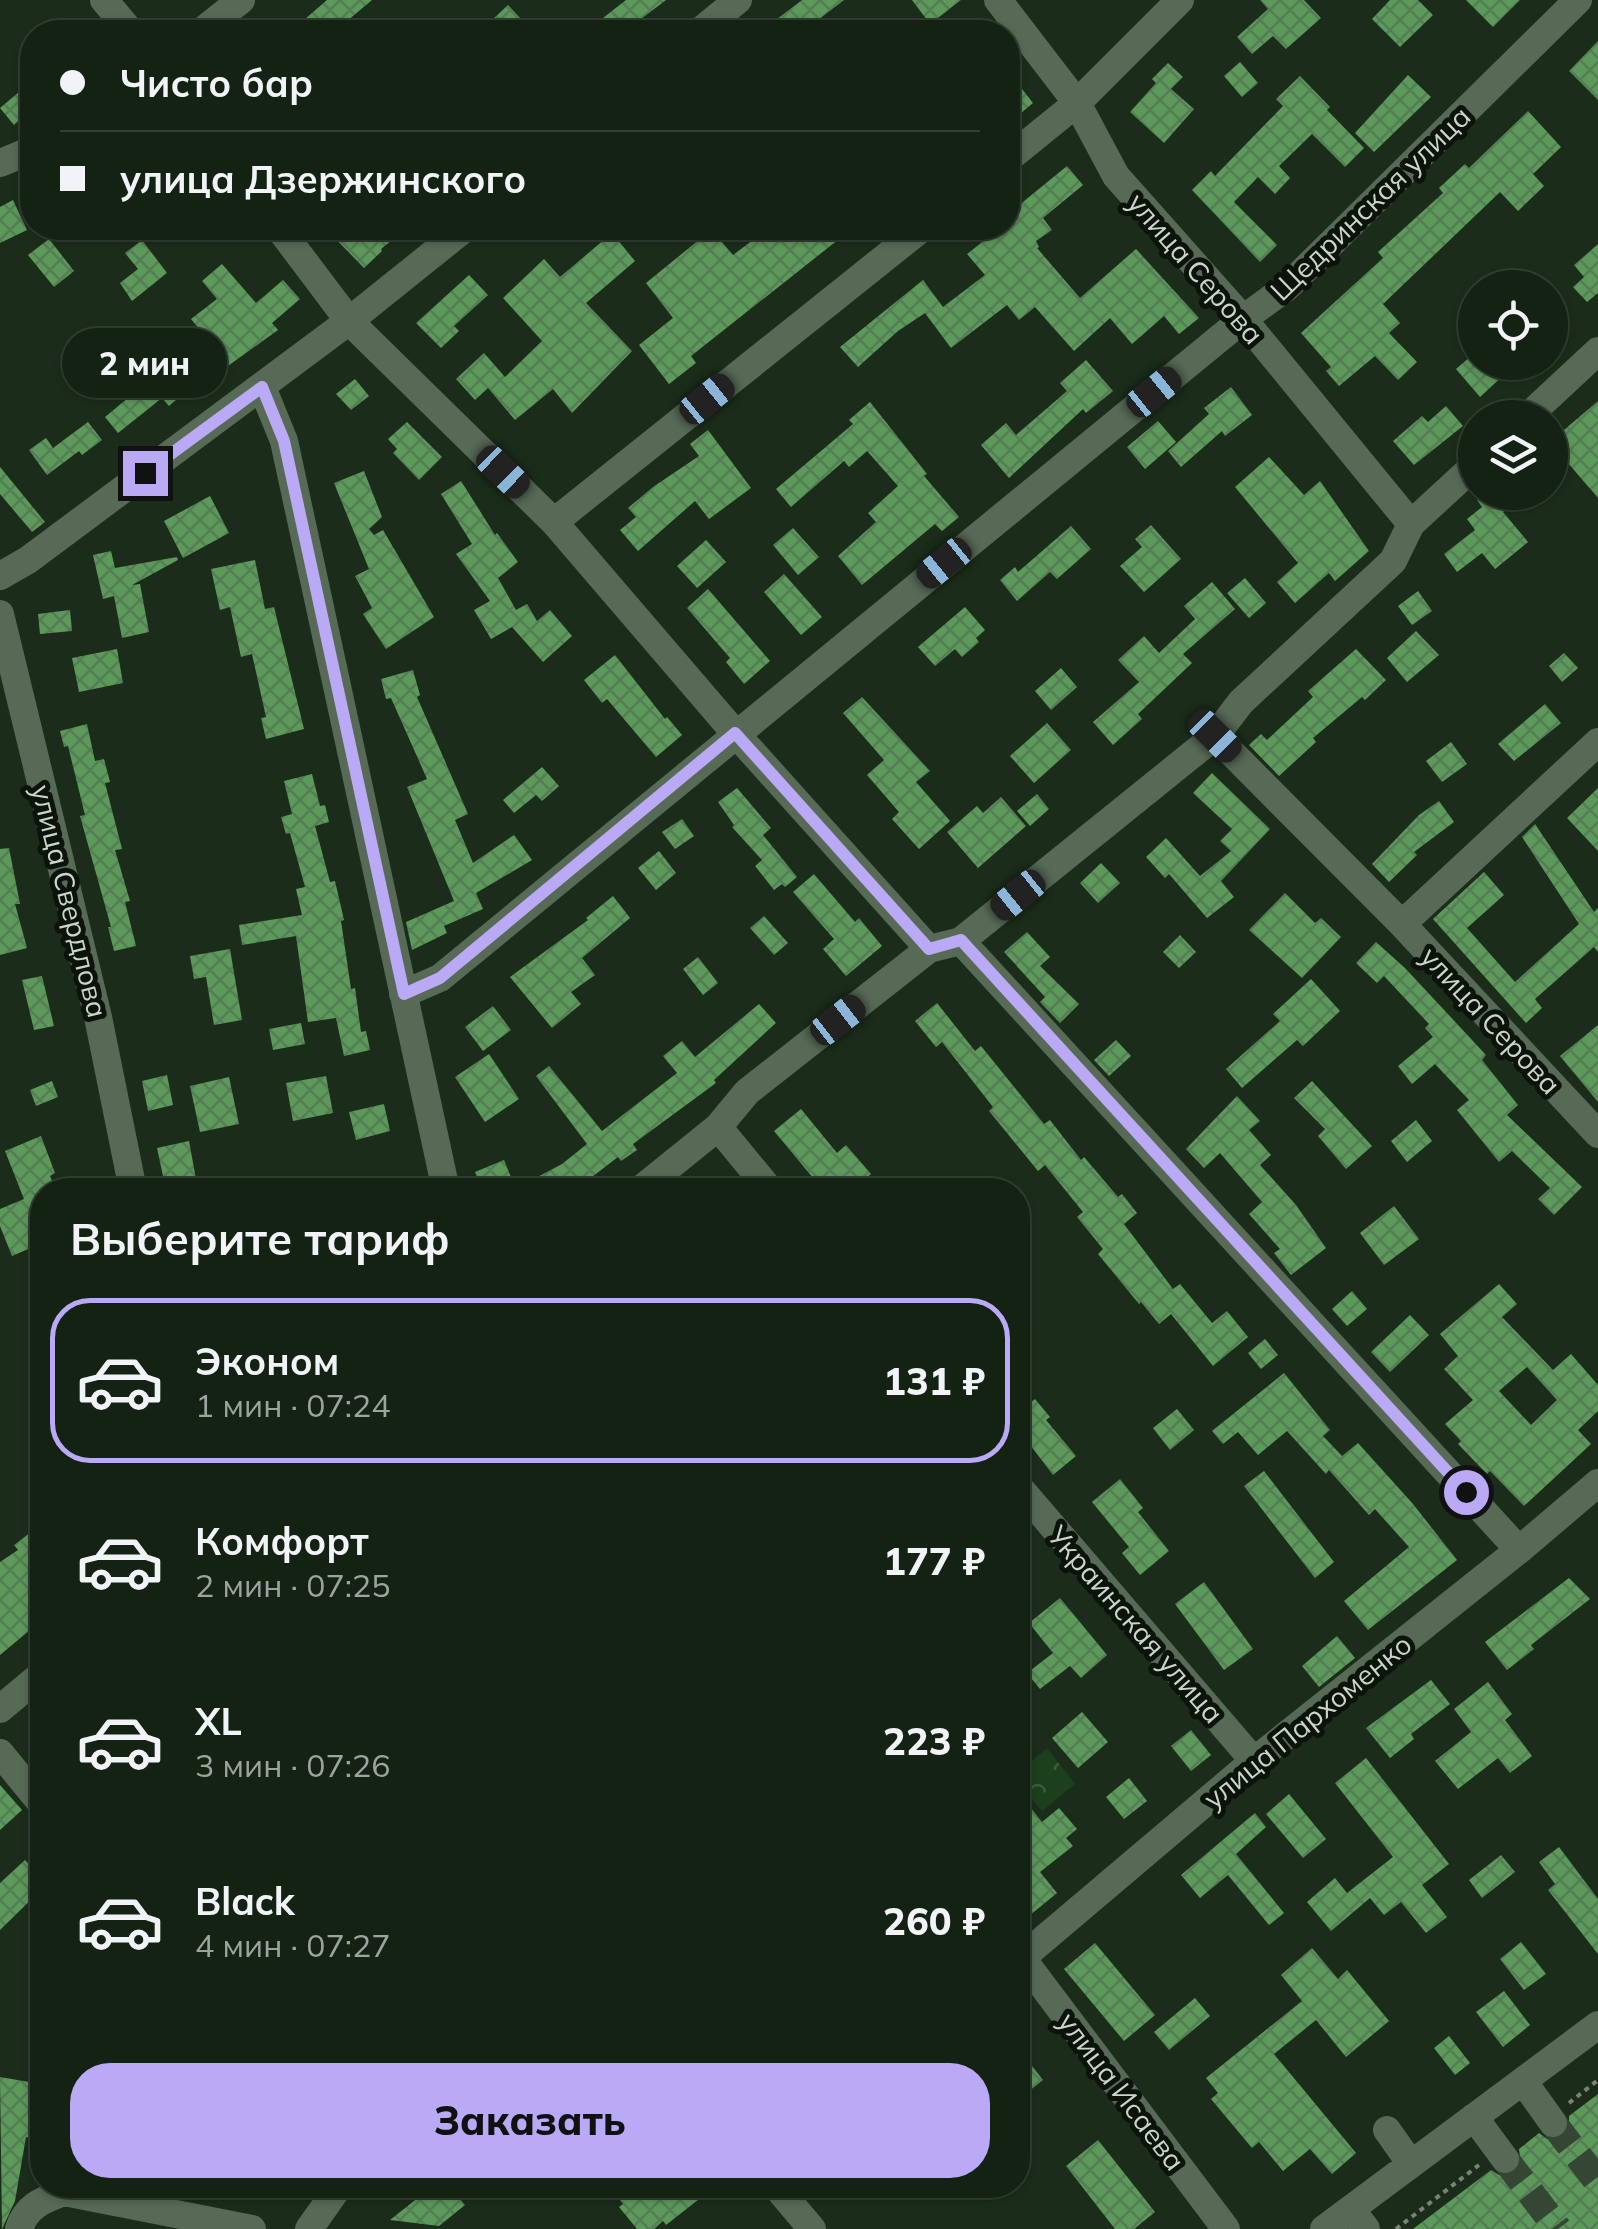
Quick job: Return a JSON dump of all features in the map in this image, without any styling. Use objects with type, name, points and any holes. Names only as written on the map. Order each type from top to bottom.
[{"type":"street","points":[[104,0],[121,20]]},
{"type":"street","points":[[216,20],[241,0]]},
{"type":"street","points":[[714,20],[738,0]]},
{"type":"street","name":"улица Серова","points":[[998,0],[1014,20]]},
{"type":"street","points":[[1020,149],[1078,103],[1180,0]]},
{"type":"street","name":"Щедринская улица","points":[[404,994],[440,978],[735,733],[1288,287],[1578,0]]},
{"type":"street","name":"улица Серова","points":[[1020,28],[1078,103],[1116,176],[1244,319],[1411,524]]},
{"type":"street","points":[[289,240],[349,322],[554,522],[735,733],[929,949]]},
{"type":"street","points":[[0,576],[28,560],[262,387],[450,240]]},
{"type":"street","points":[[554,522],[907,240]]},
{"type":"street","points":[[1545,400],[1598,351]]},
{"type":"street","points":[[262,387],[284,441],[443,1178]]},
{"type":"street","points":[[655,1178],[718,1127],[747,1092],[929,949],[961,940],[1215,736],[1241,702],[1393,561],[1411,524],[1458,481]]},
{"type":"street","name":"улица Свердлова","points":[[0,614],[98,1017],[131,1178]]},
{"type":"street","name":"улица Серова","points":[[1215,736],[1402,924],[1598,1134]]},
{"type":"street","points":[[1402,924],[1598,742]]},
{"type":"street","points":[[961,940],[1519,1550]]},
{"type":"street","points":[[718,1127],[760,1178]]},
{"type":"street","name":"улица Пархоменко","points":[[1030,1948],[1598,1483]]},
{"type":"street","name":"Украинская улица","points":[[1030,1500],[1254,1761]]},
{"type":"street","points":[[0,1709],[30,1684]]},
{"type":"street","points":[[0,1753],[30,1789]]},
{"type":"street","name":"улица Исаева","points":[[1030,1971],[1226,2229]]},
{"type":"street","points":[[1324,2229],[1359,2219],[1411,2164],[1598,2025]]},
{"type":"street","points":[[1523,2081],[1554,2122]]},
{"type":"street","points":[[1474,2117],[1506,2159]]},
{"type":"street","points":[[1387,2130],[1411,2164]]},
{"type":"street","points":[[19,2229],[37,2202],[48,2198]]},
{"type":"street","points":[[94,2198],[252,2229]]},
{"type":"street","points":[[309,2229],[331,2198]]},
{"type":"street","points":[[786,2198],[812,2229]]},
{"type":"green space","points":[[1047,1748],[1075,1784],[1042,1811],[1030,1798],[1030,1763]]},
{"type":"building","points":[[327,0],[372,0],[348,20],[304,20]]},
{"type":"building","points":[[626,0],[666,0],[640,20],[600,20]]},
{"type":"building","points":[[802,0],[844,0],[818,20],[776,20]]},
{"type":"building","points":[[912,0],[961,0],[935,20],[927,20]]},
{"type":"building","points":[[1260,0],[1304,0],[1321,18],[1286,49],[1273,36],[1252,54],[1237,37],[1268,9]]},
{"type":"building","points":[[1390,0],[1418,0],[1433,15],[1400,47],[1372,19]]},
{"type":"building","points":[[1466,0],[1520,0],[1493,27]]},
{"type":"building","points":[[508,5],[522,20],[492,20]]},
{"type":"building","points":[[1598,41],[1598,100],[1569,71]]},
{"type":"building","points":[[1240,62],[1258,83],[1242,97],[1224,76]]},
{"type":"building","points":[[1168,63],[1183,77],[1171,89],[1194,109],[1164,143],[1130,112]]},
{"type":"building","points":[[1408,75],[1431,97],[1374,152],[1355,133]]},
{"type":"building","points":[[1300,76],[1364,148],[1345,167],[1312,134],[1279,166],[1290,178],[1275,194],[1258,177],[1234,202],[1277,245],[1260,262],[1192,190],[1211,171],[1215,176],[1283,106],[1276,99]]},
{"type":"building","points":[[1020,86],[1033,103],[1020,114]]},
{"type":"building","points":[[20,91],[20,120],[14,125],[0,108]]},
{"type":"building","points":[[1528,111],[1561,147],[1533,174],[1544,186],[1518,211],[1500,192],[1383,304],[1400,323],[1389,333],[1417,362],[1398,380],[1375,356],[1339,386],[1326,371],[1331,367],[1301,333],[1383,258],[1378,252],[1443,193],[1439,188],[1465,164],[1469,168]]},
{"type":"building","points":[[1067,166],[1083,185],[1043,218],[1052,230],[1036,241],[1037,248],[1080,298],[1136,249],[1199,318],[1179,334],[1164,316],[1132,344],[1110,318],[1074,351],[1035,307],[1019,320],[1007,305],[951,348],[925,313],[858,367],[840,347],[923,280],[943,307],[985,275],[967,254],[985,240],[1020,240],[1020,204]]},
{"type":"building","points":[[13,200],[20,215],[20,233],[0,243],[0,207]]},
{"type":"building","points":[[50,240],[74,271],[54,287],[28,255]]},
{"type":"building","points":[[142,240],[167,273],[132,301],[120,283],[138,269],[125,253]]},
{"type":"building","points":[[337,240],[392,240],[381,249],[364,268]]},
{"type":"building","points":[[604,240],[618,240],[635,261],[586,303],[632,351],[572,413],[553,389],[515,420],[488,388],[475,400],[456,379],[484,353],[505,377],[542,341],[503,298],[544,259],[560,277]]},
{"type":"building","points":[[699,240],[720,240],[733,255],[753,240],[838,240],[691,356],[696,363],[669,384],[639,345],[673,318],[646,283]]},
{"type":"building","points":[[1598,244],[1598,293],[1587,302],[1573,287],[1584,277],[1574,265]]},
{"type":"building","points":[[222,264],[256,303],[283,280],[300,299],[272,323],[278,330],[214,376],[197,354],[211,344],[191,319],[217,299],[202,281]]},
{"type":"building","points":[[469,275],[488,295],[454,326],[459,331],[441,348],[416,323]]},
{"type":"building","points":[[130,334],[184,393],[169,406],[162,398],[118,433],[105,417],[134,393],[103,357]]},
{"type":"building","points":[[1086,360],[1113,391],[1086,413],[1083,409],[1009,478],[981,445],[1006,423],[1016,435],[1067,391],[1060,383]]},
{"type":"building","points":[[355,379],[369,396],[351,410],[336,394]]},
{"type":"building","points":[[1465,380],[1498,380],[1480,397]]},
{"type":"building","points":[[1231,387],[1252,415],[1225,436],[1222,431],[1181,467],[1168,451],[1209,414],[1204,408]]},
{"type":"building","points":[[1598,401],[1598,498],[1568,463],[1568,427]]},
{"type":"building","points":[[870,402],[959,517],[942,531],[935,524],[862,585],[838,556],[876,522],[868,513],[898,486],[867,451],[849,467],[844,461],[791,507],[776,489],[853,424],[849,420]]},
{"type":"building","points":[[1446,406],[1458,420],[1458,430],[1414,465],[1393,441],[1422,416],[1428,422]]},
{"type":"building","points":[[1158,421],[1176,442],[1145,469],[1127,447]]},
{"type":"building","points":[[88,422],[102,440],[82,455],[79,451],[47,475],[29,450],[46,438],[53,448]]},
{"type":"building","points":[[407,422],[442,457],[419,480],[393,453],[397,449],[388,439]]},
{"type":"building","points":[[708,430],[751,488],[709,519],[695,501],[638,551],[620,530],[636,517],[628,508],[699,456],[690,444]]},
{"type":"building","points":[[1269,457],[1304,495],[1320,481],[1369,551],[1335,581],[1329,573],[1295,603],[1277,582],[1298,563],[1235,487]]},
{"type":"building","points":[[0,467],[45,522],[32,532],[0,494]]},
{"type":"building","points":[[364,471],[382,517],[369,529],[374,535],[383,530],[434,617],[386,649],[363,614],[372,608],[355,576],[369,569],[334,483]]},
{"type":"building","points":[[461,481],[495,535],[518,562],[498,578],[516,610],[527,604],[537,621],[550,610],[572,636],[543,662],[512,627],[491,639],[474,610],[490,601],[456,554],[472,544],[441,494]]},
{"type":"building","points":[[210,496],[229,533],[183,558],[164,521]]},
{"type":"building","points":[[1478,510],[1505,510],[1528,542],[1495,569],[1482,553],[1457,572],[1444,554],[1475,530],[1467,519]]},
{"type":"building","points":[[1151,525],[1181,559],[1144,592],[1120,566],[1142,547],[1135,539]]},
{"type":"building","points":[[1071,526],[1091,549],[1057,579],[1050,572],[1017,601],[1000,580],[1015,567],[1018,572]]},
{"type":"building","points":[[793,528],[819,557],[798,575],[773,545]]},
{"type":"building","points":[[706,540],[726,562],[697,588],[677,566]]},
{"type":"building","points":[[111,551],[115,568],[177,557],[178,560],[132,585],[140,584],[149,632],[122,638],[114,596],[103,599],[93,555]]},
{"type":"building","points":[[255,560],[265,609],[274,607],[304,729],[266,739],[261,718],[266,717],[252,654],[241,657],[230,607],[220,610],[211,569]]},
{"type":"building","points":[[784,574],[822,617],[801,635],[764,592]]},
{"type":"building","points":[[1245,578],[1266,603],[1249,618],[1227,593]]},
{"type":"building","points":[[1212,582],[1235,609],[1183,654],[1192,663],[1138,714],[1142,719],[1113,745],[1093,722],[1139,682],[1118,660],[1144,636],[1159,653],[1195,619],[1184,606]]},
{"type":"building","points":[[708,589],[770,661],[744,684],[726,662],[730,658],[687,608]]},
{"type":"building","points":[[1418,591],[1432,611],[1412,625],[1398,606]]},
{"type":"building","points":[[965,607],[985,630],[976,638],[979,642],[962,657],[955,649],[935,666],[918,647]]},
{"type":"building","points":[[70,610],[72,631],[40,634],[38,614]]},
{"type":"building","points":[[1416,631],[1439,655],[1407,682],[1387,658]]},
{"type":"building","points":[[117,649],[123,683],[79,692],[72,658]]},
{"type":"building","points":[[1356,649],[1386,680],[1313,738],[1316,742],[1279,776],[1249,745],[1261,734],[1267,740],[1313,697],[1308,691]]},
{"type":"building","points":[[1564,653],[1578,668],[1562,682],[1549,666]]},
{"type":"building","points":[[615,655],[682,735],[656,757],[607,699],[602,703],[584,680]]},
{"type":"building","points":[[1061,668],[1077,687],[1051,710],[1035,691]]},
{"type":"building","points":[[413,670],[420,695],[417,697],[468,814],[455,820],[473,863],[514,835],[532,860],[476,893],[483,909],[444,926],[447,933],[412,950],[406,922],[454,901],[407,787],[427,779],[391,698],[386,699],[381,679]]},
{"type":"building","points":[[862,697],[930,771],[916,782],[950,821],[919,849],[892,819],[899,812],[867,775],[884,760],[843,713]]},
{"type":"building","points":[[1545,704],[1561,723],[1514,761],[1498,744]]},
{"type":"building","points":[[1047,723],[1071,750],[1034,783],[1010,756]]},
{"type":"building","points":[[87,724],[95,761],[104,759],[110,782],[105,783],[122,849],[115,850],[130,901],[125,902],[136,946],[114,951],[80,816],[85,815],[68,746],[64,747],[60,731]]},
{"type":"building","points":[[1451,742],[1467,764],[1442,782],[1426,761]]},
{"type":"building","points":[[542,767],[559,786],[542,801],[536,795],[514,813],[503,800]]},
{"type":"building","points":[[1212,773],[1270,829],[1221,881],[1234,897],[1207,918],[1169,874],[1165,878],[1146,857],[1166,838],[1200,876],[1231,851],[1220,841],[1232,829],[1193,793]]},
{"type":"building","points":[[312,774],[320,806],[325,805],[329,822],[315,826],[330,882],[335,881],[344,920],[341,921],[351,989],[355,988],[361,1032],[366,1031],[370,1050],[344,1056],[336,1018],[308,1022],[296,936],[242,945],[239,925],[302,915],[296,889],[305,887],[290,833],[286,834],[281,817],[292,814],[284,781]]},
{"type":"building","points":[[737,788],[771,828],[763,835],[797,877],[785,887],[782,884],[774,890],[755,866],[762,860],[732,827],[718,802]]},
{"type":"building","points":[[1598,788],[1598,851],[1567,818]]},
{"type":"building","points":[[1037,794],[1049,809],[1030,826],[1017,811]]},
{"type":"building","points":[[1001,797],[1026,826],[978,868],[947,832],[977,806],[983,813]]},
{"type":"building","points":[[1439,801],[1454,822],[1414,852],[1417,855],[1389,882],[1372,864],[1419,815]]},
{"type":"building","points":[[682,819],[694,836],[675,849],[662,832]]},
{"type":"building","points":[[1535,824],[1594,912],[1598,908],[1598,952],[1594,947],[1535,999],[1542,1008],[1526,1023],[1433,919],[1484,872],[1504,895],[1467,928],[1515,982],[1579,924],[1522,837]]},
{"type":"building","points":[[9,848],[20,904],[15,904],[27,948],[0,955],[0,849]]},
{"type":"building","points":[[659,851],[676,873],[656,890],[638,868]]},
{"type":"building","points":[[1101,863],[1120,883],[1098,903],[1080,883]]},
{"type":"building","points":[[814,874],[855,922],[859,918],[882,946],[846,976],[823,949],[834,939],[793,892]]},
{"type":"building","points":[[1285,893],[1315,923],[1321,918],[1341,937],[1302,978],[1249,930]]},
{"type":"building","points":[[613,896],[630,918],[582,958],[595,975],[571,992],[581,1004],[552,1028],[510,977],[588,920]]},
{"type":"building","points":[[764,916],[788,943],[774,955],[750,928]]},
{"type":"building","points":[[1027,932],[1050,957],[1040,966],[1079,1004],[1060,1023],[1040,1002],[1045,997],[1004,952]]},
{"type":"building","points":[[1180,935],[1196,952],[1179,968],[1163,952]]},
{"type":"building","points":[[1376,942],[1486,1055],[1482,1060],[1518,1105],[1507,1115],[1582,1187],[1554,1215],[1538,1199],[1550,1188],[1512,1151],[1499,1162],[1457,1110],[1469,1100],[1435,1064],[1412,1084],[1398,1066],[1433,1037],[1425,1028],[1429,1024],[1384,976],[1377,983],[1356,963]]},
{"type":"building","points":[[230,949],[242,1020],[214,1025],[206,977],[194,979],[190,956]]},
{"type":"building","points":[[698,957],[718,983],[703,995],[683,969]]},
{"type":"building","points":[[42,976],[54,1026],[34,1030],[22,980]]},
{"type":"building","points":[[1311,979],[1340,1011],[1303,1046],[1297,1040],[1242,1088],[1226,1069],[1280,1021],[1273,1014]]},
{"type":"building","points":[[937,1003],[975,1051],[981,1046],[1044,1124],[1050,1120],[1081,1160],[1084,1157],[1118,1197],[1122,1194],[1137,1213],[1124,1224],[1173,1289],[1180,1284],[1212,1323],[1227,1311],[1248,1337],[1213,1366],[1171,1314],[1159,1324],[1139,1304],[1098,1254],[1103,1249],[1077,1217],[1083,1212],[1045,1165],[1038,1171],[989,1111],[993,1107],[942,1042],[936,1047],[915,1021]]},
{"type":"building","points":[[759,1004],[776,1023],[714,1080],[716,1083],[633,1144],[637,1150],[621,1161],[618,1157],[591,1178],[536,1178],[587,1144],[536,1076],[549,1066],[602,1131],[677,1073],[663,1056],[682,1041],[695,1057]]},
{"type":"building","points":[[493,1006],[511,1030],[483,1051],[465,1027]]},
{"type":"building","points":[[301,1023],[305,1044],[273,1050],[269,1029]]},
{"type":"building","points":[[1598,1025],[1598,1102],[1560,1056]]},
{"type":"building","points":[[1116,1040],[1131,1056],[1109,1076],[1094,1060]]},
{"type":"building","points":[[489,1054],[519,1099],[485,1122],[455,1077]]},
{"type":"building","points":[[167,1075],[173,1105],[148,1111],[142,1081]]},
{"type":"building","points":[[326,1076],[333,1113],[293,1121],[286,1083]]},
{"type":"building","points":[[229,1077],[239,1124],[200,1132],[190,1086]]},
{"type":"building","points":[[52,1081],[58,1097],[36,1106],[30,1090]]},
{"type":"building","points":[[1312,1081],[1372,1146],[1346,1169],[1318,1136],[1325,1129],[1294,1098]]},
{"type":"building","points":[[1237,1096],[1260,1121],[1249,1130],[1271,1155],[1260,1165],[1296,1205],[1326,1248],[1291,1275],[1274,1253],[1280,1249],[1249,1214],[1262,1202],[1220,1153],[1204,1168],[1186,1149]]},
{"type":"building","points":[[384,1104],[390,1131],[356,1140],[349,1112]]},
{"type":"building","points":[[801,1109],[837,1153],[846,1145],[871,1174],[866,1178],[813,1178],[774,1131]]},
{"type":"building","points":[[1416,1120],[1432,1141],[1407,1162],[1391,1141]]},
{"type":"building","points":[[41,1136],[55,1173],[51,1178],[30,1178],[30,1248],[12,1256],[0,1226],[0,1209],[24,1199],[5,1151]]},
{"type":"building","points":[[189,1141],[196,1178],[163,1178],[157,1148]]},
{"type":"building","points":[[504,1160],[511,1177],[477,1178],[475,1172]]},
{"type":"building","points":[[1394,1206],[1419,1239],[1384,1265],[1360,1233]]},
{"type":"building","points":[[1499,1284],[1517,1304],[1502,1317],[1553,1370],[1571,1354],[1598,1385],[1598,1411],[1578,1430],[1591,1444],[1524,1506],[1458,1444],[1461,1441],[1445,1424],[1473,1400],[1444,1369],[1458,1356],[1440,1334]],"holes":[[[1527,1367],[1557,1400],[1531,1425],[1499,1391]]]},
{"type":"building","points":[[1352,1291],[1367,1309],[1347,1326],[1332,1309]]},
{"type":"building","points":[[1410,1315],[1429,1335],[1390,1372],[1371,1352]]},
{"type":"building","points":[[1265,1339],[1278,1355],[1261,1369],[1248,1353]]},
{"type":"building","points":[[1284,1373],[1330,1430],[1323,1436],[1342,1456],[1358,1443],[1457,1560],[1368,1630],[1344,1601],[1409,1547],[1375,1509],[1369,1515],[1287,1431],[1258,1455],[1238,1432],[1223,1444],[1212,1431]]},
{"type":"building","points":[[1035,1399],[1050,1417],[1046,1420],[1076,1456],[1053,1475],[1030,1445],[1030,1403]]},
{"type":"building","points":[[1177,1409],[1194,1430],[1170,1450],[1153,1428]]},
{"type":"building","points":[[1264,1471],[1334,1562],[1315,1578],[1244,1486]]},
{"type":"building","points":[[1120,1479],[1143,1508],[1138,1512],[1169,1551],[1140,1575],[1122,1553],[1129,1547],[1092,1502]]},
{"type":"building","points":[[30,1533],[30,1630],[0,1655],[0,1562],[18,1550],[14,1545]]},
{"type":"building","points":[[1569,1578],[1590,1599],[1531,1645],[1534,1649],[1507,1670],[1485,1642]]},
{"type":"building","points":[[1204,1582],[1253,1649],[1224,1670],[1175,1604]]},
{"type":"building","points":[[1060,1598],[1107,1655],[1081,1678],[1070,1666],[1040,1689],[1030,1671],[1053,1653],[1030,1622]]},
{"type":"building","points":[[1337,1636],[1355,1658],[1319,1687],[1302,1666]]},
{"type":"building","points":[[1431,1680],[1450,1704],[1411,1734],[1414,1739],[1390,1758],[1366,1728]]},
{"type":"building","points":[[1488,1682],[1512,1714],[1505,1720],[1532,1756],[1510,1773],[1498,1758],[1458,1789],[1435,1761],[1471,1732],[1454,1709]]},
{"type":"building","points":[[1082,1712],[1108,1742],[1078,1768],[1052,1738]]},
{"type":"building","points":[[1191,1730],[1211,1755],[1191,1771],[1171,1746]]},
{"type":"building","points":[[1366,1758],[1449,1864],[1422,1885],[1447,1917],[1426,1933],[1401,1902],[1384,1915],[1370,1898],[1331,1931],[1307,1902],[1335,1878],[1347,1893],[1393,1857],[1335,1783]]},
{"type":"building","points":[[1129,1778],[1147,1801],[1124,1819],[1106,1797]]},
{"type":"building","points":[[0,1785],[22,1810],[0,1830]]},
{"type":"building","points":[[1289,1794],[1326,1839],[1303,1858],[1266,1814]]},
{"type":"building","points":[[1030,1807],[1042,1822],[1059,1808],[1077,1829],[1066,1838],[1073,1846],[1040,1872],[1057,1893],[1030,1915]]},
{"type":"building","points":[[1255,1813],[1266,1827],[1236,1854],[1284,1913],[1269,1925],[1228,1875],[1200,1898],[1181,1875]]},
{"type":"building","points":[[1559,1847],[1598,1899],[1598,1954],[1548,1890],[1555,1884],[1539,1862]]},
{"type":"building","points":[[1501,1855],[1515,1872],[1482,1898],[1469,1880]]},
{"type":"building","points":[[25,1860],[30,1866],[30,1901],[0,1930],[0,1883]]},
{"type":"building","points":[[1521,1942],[1546,1974],[1524,1990],[1500,1959]]},
{"type":"building","points":[[1095,1943],[1155,2015],[1124,2041],[1064,1969]]},
{"type":"building","points":[[1312,1948],[1338,1979],[1347,1970],[1389,2021],[1346,2057],[1316,2020],[1274,2054],[1356,2153],[1332,2174],[1310,2149],[1283,2171],[1259,2142],[1252,2148],[1211,2099],[1218,2093],[1206,2078],[1302,2001],[1281,1975]]},
{"type":"building","points":[[1504,1991],[1530,2025],[1503,2047],[1476,2012]]},
{"type":"building","points":[[1195,1998],[1210,2016],[1169,2050],[1154,2032]]},
{"type":"building","points":[[1449,2036],[1470,2063],[1455,2075],[1434,2048]]},
{"type":"building","points":[[1030,2063],[1043,2080],[1030,2090]]},
{"type":"building","points":[[0,2077],[30,2082],[30,2138],[26,2137],[15,2201],[2,2229]]},
{"type":"building","points":[[1598,2094],[1598,2229],[1413,2229],[1491,2170],[1499,2175],[1515,2174],[1521,2165],[1519,2149],[1539,2133],[1547,2139],[1562,2138],[1569,2129],[1569,2116]]},
{"type":"building","points":[[1098,2140],[1155,2212],[1134,2229],[1115,2229],[1066,2166]]},
{"type":"building","points":[[418,2198],[459,2198],[465,2205],[439,2226],[390,2220]]},
{"type":"building","points":[[618,2198],[700,2198],[666,2225],[663,2221],[654,2229],[637,2229],[619,2207],[623,2204]]},
{"type":"tunnel","points":[[1553,2123],[1598,2182]]},
{"type":"tunnel","points":[[1505,2159],[1558,2229]]},
{"type":"route","points":[[145,473],[262,387],[284,441],[404,994],[440,978],[735,733],[929,949],[961,940],[1466,1492]]}]
